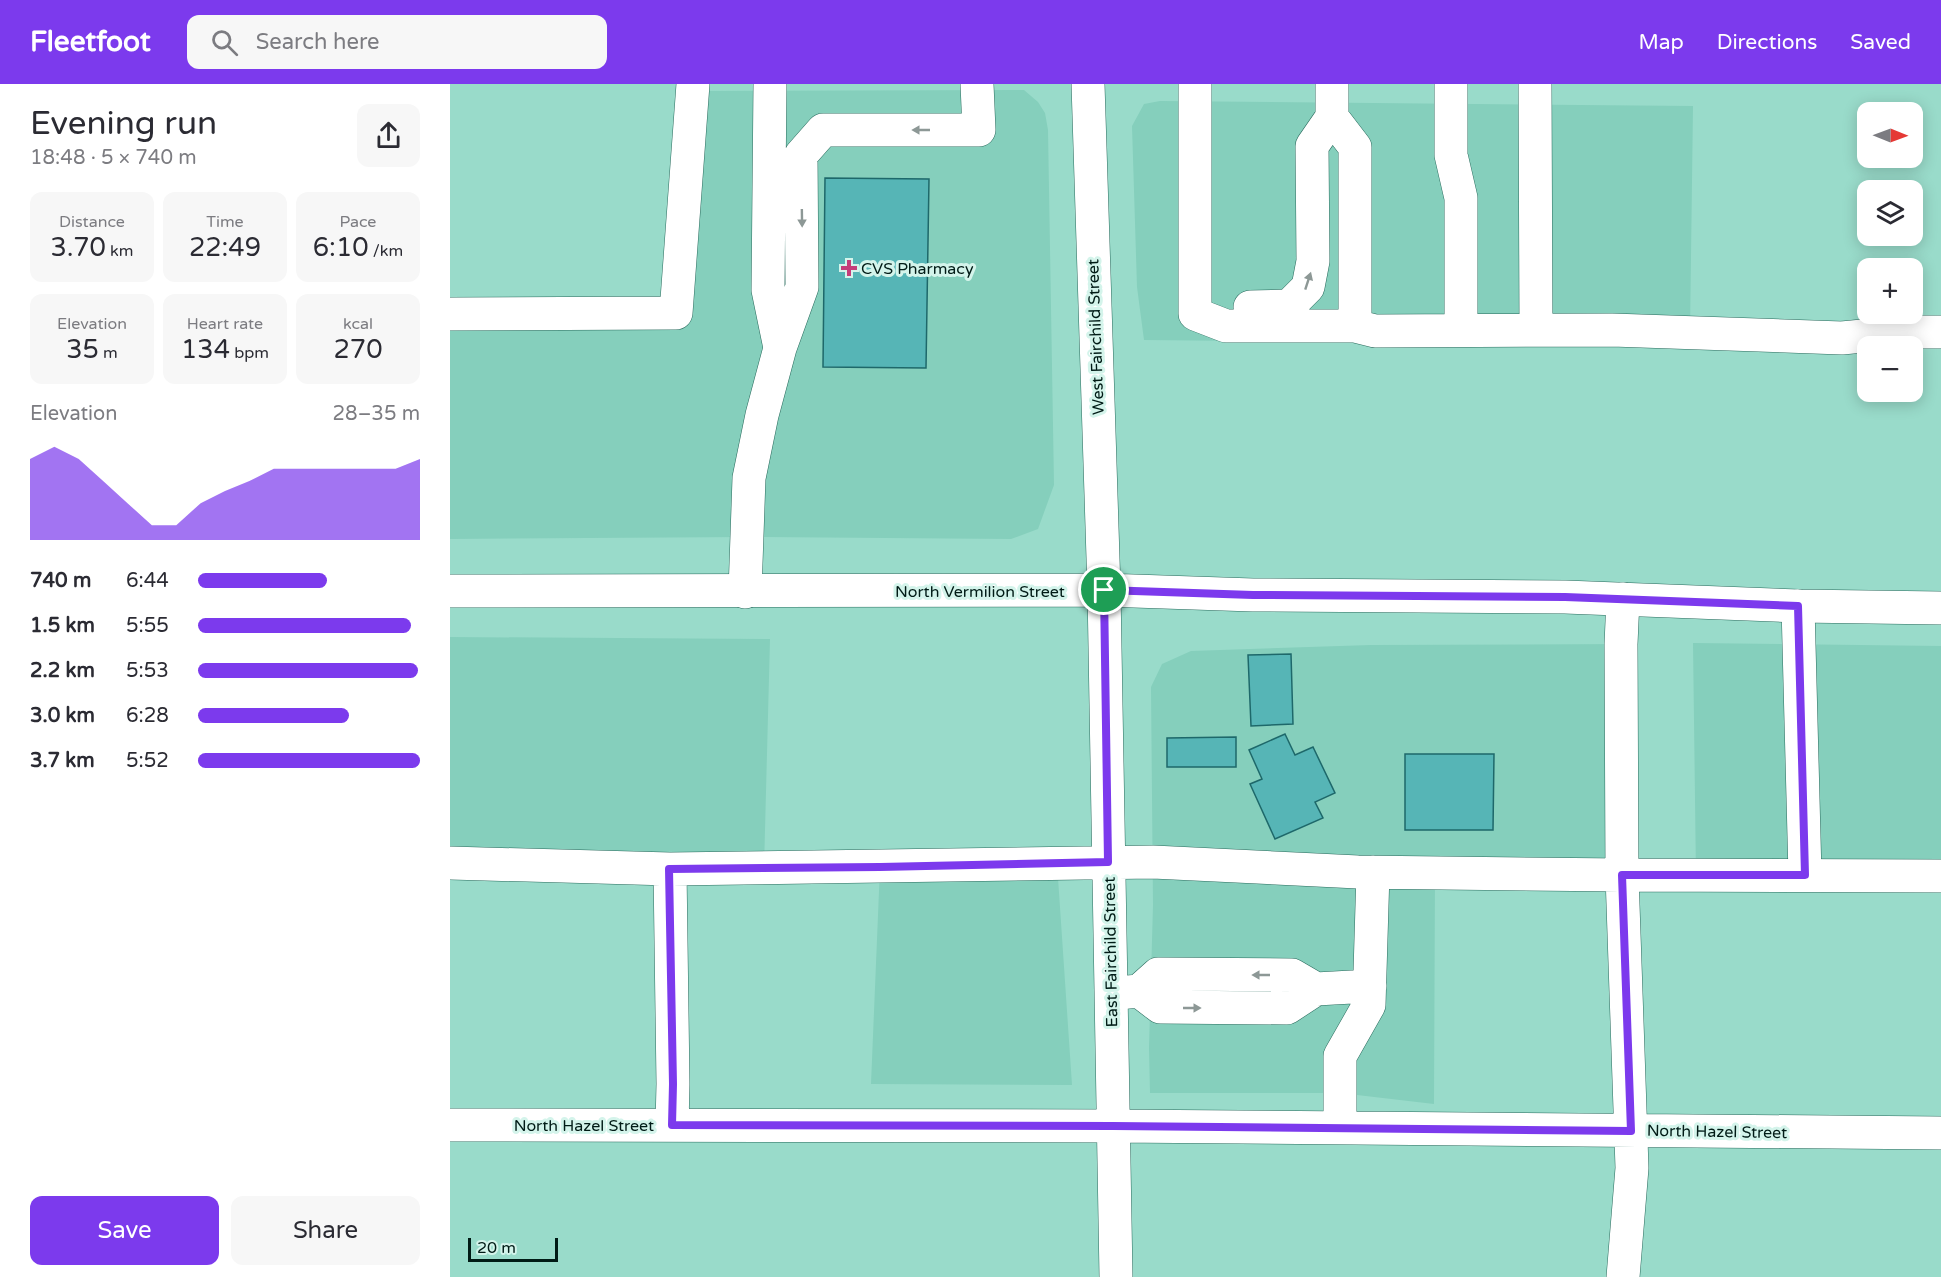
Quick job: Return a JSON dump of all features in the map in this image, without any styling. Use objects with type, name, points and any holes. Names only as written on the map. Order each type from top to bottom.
[{"type":"street","points":[[450,314],[676,314],[693,84]]},
{"type":"street","points":[[770,84],[768,290],[780,348]]},
{"type":"street","points":[[745,592],[749,478],[762,415],[780,348],[802,287],[801,155],[823,130],[980,130],[977,84]]},
{"type":"street","name":"West Fairchild Street","points":[[1088,84],[1104,590]]},
{"type":"street","points":[[1195,84],[1195,314],[1226,326],[1355,326],[1375,331],[1536,329],[1842,338],[1904,332],[1941,332]]},
{"type":"street","points":[[1195,272],[1213,299],[1241,307],[1290,306],[1308,287],[1313,261],[1312,146],[1332,117],[1332,84]]},
{"type":"street","points":[[1451,84],[1451,155],[1461,198],[1461,329]]},
{"type":"street","points":[[1535,84],[1536,329]]},
{"type":"street","points":[[1332,117],[1355,147],[1355,326]]},
{"type":"street","name":"North Vermilion Street","points":[[450,591],[1104,590],[1253,595],[1623,599],[1798,606],[1941,608]]},
{"type":"street","name":"East Fairchild Street","points":[[1104,590],[1108,862],[1125,992],[1113,1126],[1116,1277]]},
{"type":"street","points":[[1623,599],[1621,644],[1622,875],[1632,1168],[1623,1277]]},
{"type":"street","points":[[1798,606],[1805,875]]},
{"type":"street","points":[[450,863],[669,869],[1153,862],[1373,872],[1941,876]]},
{"type":"street","points":[[669,869],[672,1125]]},
{"type":"street","points":[[1340,1128],[1340,1056],[1369,1005],[1373,872]]},
{"type":"street","points":[[1125,992],[1158,974],[1292,975],[1316,989],[1370,986]]},
{"type":"street","name":"North Hazel Street","points":[[450,1125],[1113,1126],[1941,1133]]},
{"type":"shaded area","points":[[1024,90],[1038,102],[1045,113],[1048,130],[1054,485],[1038,529],[1011,539],[747,537],[450,539],[450,314],[676,313],[693,91]]},
{"type":"shaded area","points":[[1160,101],[1693,106],[1690,332],[1349,342],[1144,340],[1137,287],[1132,126],[1144,104]]},
{"type":"shaded area","points":[[450,637],[770,639],[764,868],[450,863]]},
{"type":"shaded area","points":[[1693,643],[1941,646],[1941,876],[1696,875]]},
{"type":"shaded area","points":[[1628,644],[1632,875],[1435,873],[1434,1104],[1340,1093],[1150,1093],[1153,905],[1151,687],[1162,664],[1191,651],[1371,645]]},
{"type":"shaded area","points":[[1057,863],[1072,1085],[871,1084],[880,867]]},
{"type":"building","points":[[825,178],[929,179],[926,368],[823,367]]},
{"type":"building","points":[[1291,654],[1293,724],[1251,726],[1248,655]]},
{"type":"building","points":[[1285,734],[1295,755],[1313,747],[1335,793],[1315,802],[1323,818],[1275,839],[1250,784],[1262,779],[1249,750]]},
{"type":"building","points":[[1236,737],[1236,767],[1167,767],[1167,738]]},
{"type":"building","points":[[1405,754],[1494,754],[1493,830],[1405,830]]},
{"type":"place","name":"CVS Pharmacy","points":[[849,268]]},
{"type":"route","points":[[1104,590],[1253,595],[1565,597],[1798,606],[1805,875],[1622,875],[1631,1131],[672,1125],[669,869],[1108,862],[1104,590]]}]
